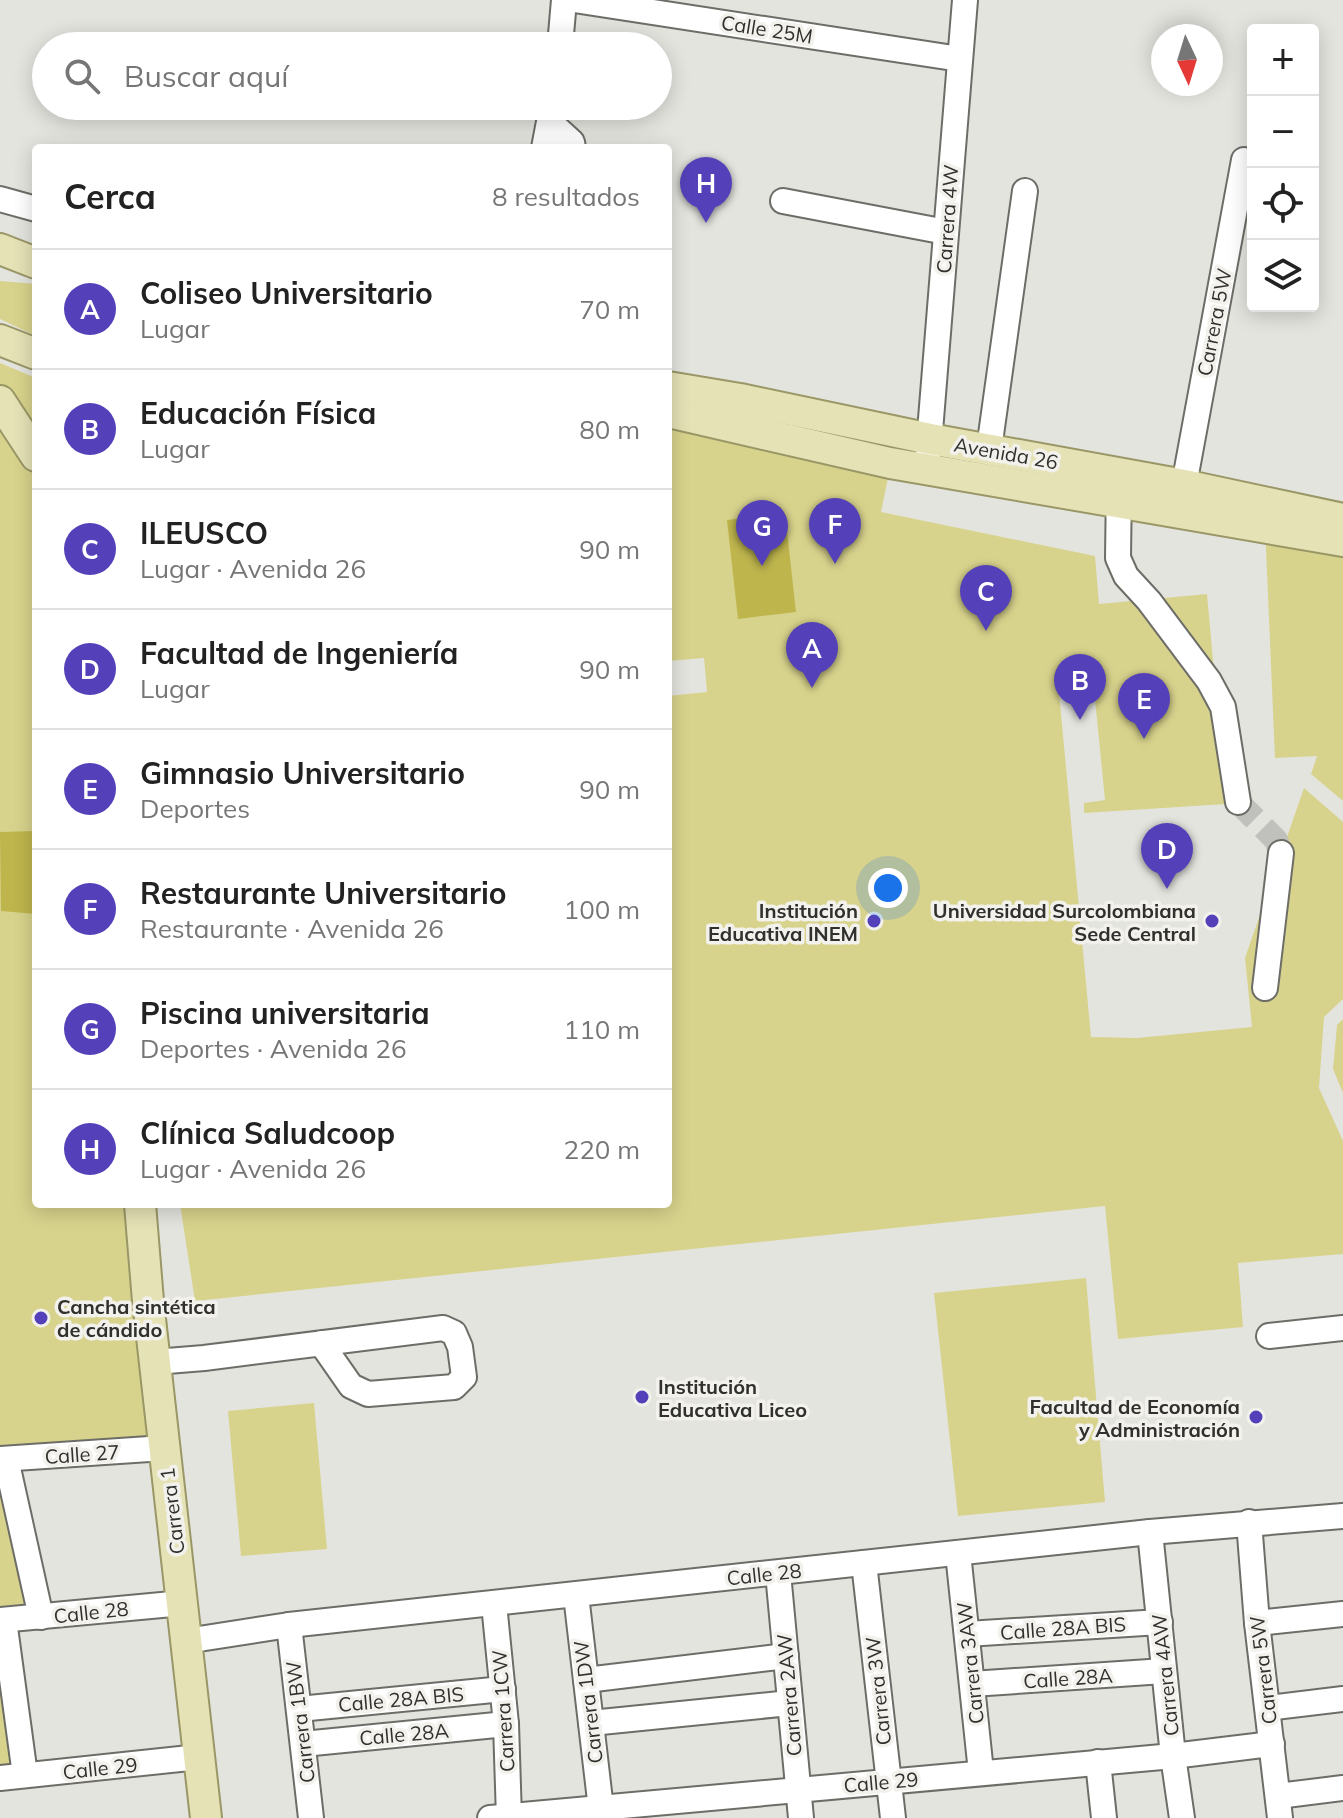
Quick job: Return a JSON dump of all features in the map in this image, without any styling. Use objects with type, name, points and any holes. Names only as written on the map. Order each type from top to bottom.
[{"type":"main road","points":[[0,249],[32,261]]},
{"type":"main road","points":[[0,269],[32,271]]},
{"type":"main road","points":[[0,340],[32,352]]},
{"type":"main road","name":"Avenida 26","points":[[672,388],[989,449],[1119,487],[1343,541]]},
{"type":"main road","points":[[0,401],[32,450]]},
{"type":"main road","name":"Avenida 26","points":[[672,413],[927,469],[1119,487],[1184,485],[1343,519]]},
{"type":"main road","name":"Carrera 1","points":[[140,1208],[206,1818]]},
{"type":"street","points":[[561,32],[564,0]]},
{"type":"street","name":"Calle 25M","points":[[574,0],[960,59]]},
{"type":"street","name":"Carrera 4W","points":[[927,469],[965,0]]},
{"type":"street","points":[[545,144],[550,120]]},
{"type":"street","points":[[556,120],[572,144]]},
{"type":"street","name":"Carrera 5W","points":[[1184,485],[1244,160]]},
{"type":"street","points":[[989,449],[1025,191]]},
{"type":"street","points":[[0,199],[32,208]]},
{"type":"street","points":[[783,201],[946,232]]},
{"type":"street","points":[[1119,487],[1118,558],[1126,576],[1149,601],[1209,681],[1223,707],[1238,802]]},
{"type":"street","points":[[1265,988],[1281,853]]},
{"type":"street","points":[[155,1362],[443,1328],[454,1333],[460,1347],[464,1377],[454,1387],[368,1394],[351,1386],[321,1343]]},
{"type":"street","points":[[1269,1336],[1343,1328]]},
{"type":"street","name":"Calle 27","points":[[3,1459],[164,1448]]},
{"type":"street","points":[[3,1459],[41,1617]]},
{"type":"street","name":"Calle 28","points":[[186,1641],[289,1625],[1150,1532],[1343,1516]]},
{"type":"street","name":"Carrera 5W","points":[[1249,1522],[1257,1623],[1279,1807]]},
{"type":"street","name":"Carrera 4AW","points":[[1150,1532],[1182,1818]]},
{"type":"street","name":"Carrera 3AW","points":[[958,1553],[981,1772]]},
{"type":"street","name":"Carrera 3W","points":[[864,1563],[893,1818]]},
{"type":"street","name":"Carrera 2AW","points":[[778,1573],[801,1818]]},
{"type":"street","name":"Carrera 1DW","points":[[576,1595],[601,1809]]},
{"type":"street","name":"Calle 28","points":[[2,1620],[183,1603]]},
{"type":"street","name":"Carrera 1CW","points":[[494,1604],[506,1724],[503,1817]]},
{"type":"street","points":[[1257,1623],[1343,1614]]},
{"type":"street","points":[[2,1620],[25,1775]]},
{"type":"street","name":"Calle 28A BIS","points":[[967,1634],[1160,1622]]},
{"type":"street","name":"Carrera 1BW","points":[[289,1625],[311,1818]]},
{"type":"street","points":[[586,1680],[786,1656]]},
{"type":"street","name":"Calle 28A","points":[[972,1684],[1164,1671]]},
{"type":"street","name":"Calle 28A BIS","points":[[299,1709],[503,1689]]},
{"type":"street","points":[[1268,1708],[1343,1699]]},
{"type":"street","points":[[591,1723],[790,1703]]},
{"type":"street","name":"Calle 28A","points":[[303,1744],[506,1724]]},
{"type":"street","name":"Calle 29","points":[[503,1817],[601,1809],[718,1808],[798,1790],[1272,1744]]},
{"type":"street","name":"Calle 29","points":[[0,1778],[199,1757]]},
{"type":"street","points":[[1098,1762],[1104,1818]]},
{"type":"street","points":[[1279,1807],[1343,1788]]},
{"type":"shaded area","points":[[0,281],[32,284],[32,334],[0,319]]},
{"type":"shaded area","points":[[0,363],[32,376],[32,1208],[140,1208],[163,1444],[2,1458],[40,1616],[2,1619],[23,1774],[0,1778]]},
{"type":"shaded area","points":[[672,414],[891,463],[881,512],[1095,556],[1099,604],[1207,594],[1226,804],[1084,813],[1084,803],[1105,800],[1094,689],[1059,692],[1091,1037],[1137,1038],[1252,1027],[1245,958],[1304,788],[1343,822],[1343,999],[1324,1017],[1319,1088],[1343,1141],[1343,1254],[1238,1263],[1243,1327],[1118,1339],[1105,1206],[195,1301],[181,1208],[672,1208],[672,696],[707,692],[704,658],[672,661]]},
{"type":"shaded area","points":[[785,513],[796,612],[738,619],[727,520]]},
{"type":"shaded area","points":[[1265,526],[1343,541],[1343,801],[1311,774],[1317,756],[1275,758]]},
{"type":"shaded area","points":[[32,831],[32,914],[1,911],[0,832]]},
{"type":"shaded area","points":[[1343,1019],[1343,1093],[1333,1069],[1337,1025]]},
{"type":"shaded area","points":[[1086,1278],[1105,1502],[958,1516],[934,1293]]},
{"type":"shaded area","points":[[314,1403],[327,1549],[241,1556],[228,1411]]},
{"type":"tunnel","points":[[1238,802],[1276,840],[1281,853]]},
{"type":"place","name":"Clínica Saludcoop","points":[[706,223]]},
{"type":"place","name":"Restaurante Universitario","points":[[835,564]]},
{"type":"place","name":"Piscina universitaria","points":[[762,566]]},
{"type":"place","name":"ILEUSCO","points":[[986,631]]},
{"type":"place","name":"Coliseo Universitario","points":[[812,688]]},
{"type":"place","name":"Educación Física","points":[[1080,720]]},
{"type":"place","name":"Gimnasio Universitario","points":[[1144,739]]},
{"type":"place","name":"Facultad de Ingeniería","points":[[1167,889]]},
{"type":"place","name":"Institución Educativa INEM","points":[[874,921]]},
{"type":"place","name":"Universidad Surcolombiana Sede Central","points":[[1212,921]]},
{"type":"place","name":"Cancha sintética de cándido","points":[[41,1318]]},
{"type":"place","name":"Institución Educativa Liceo","points":[[642,1397]]},
{"type":"place","name":"Facultad de Economía y Administración","points":[[1256,1417]]}]
